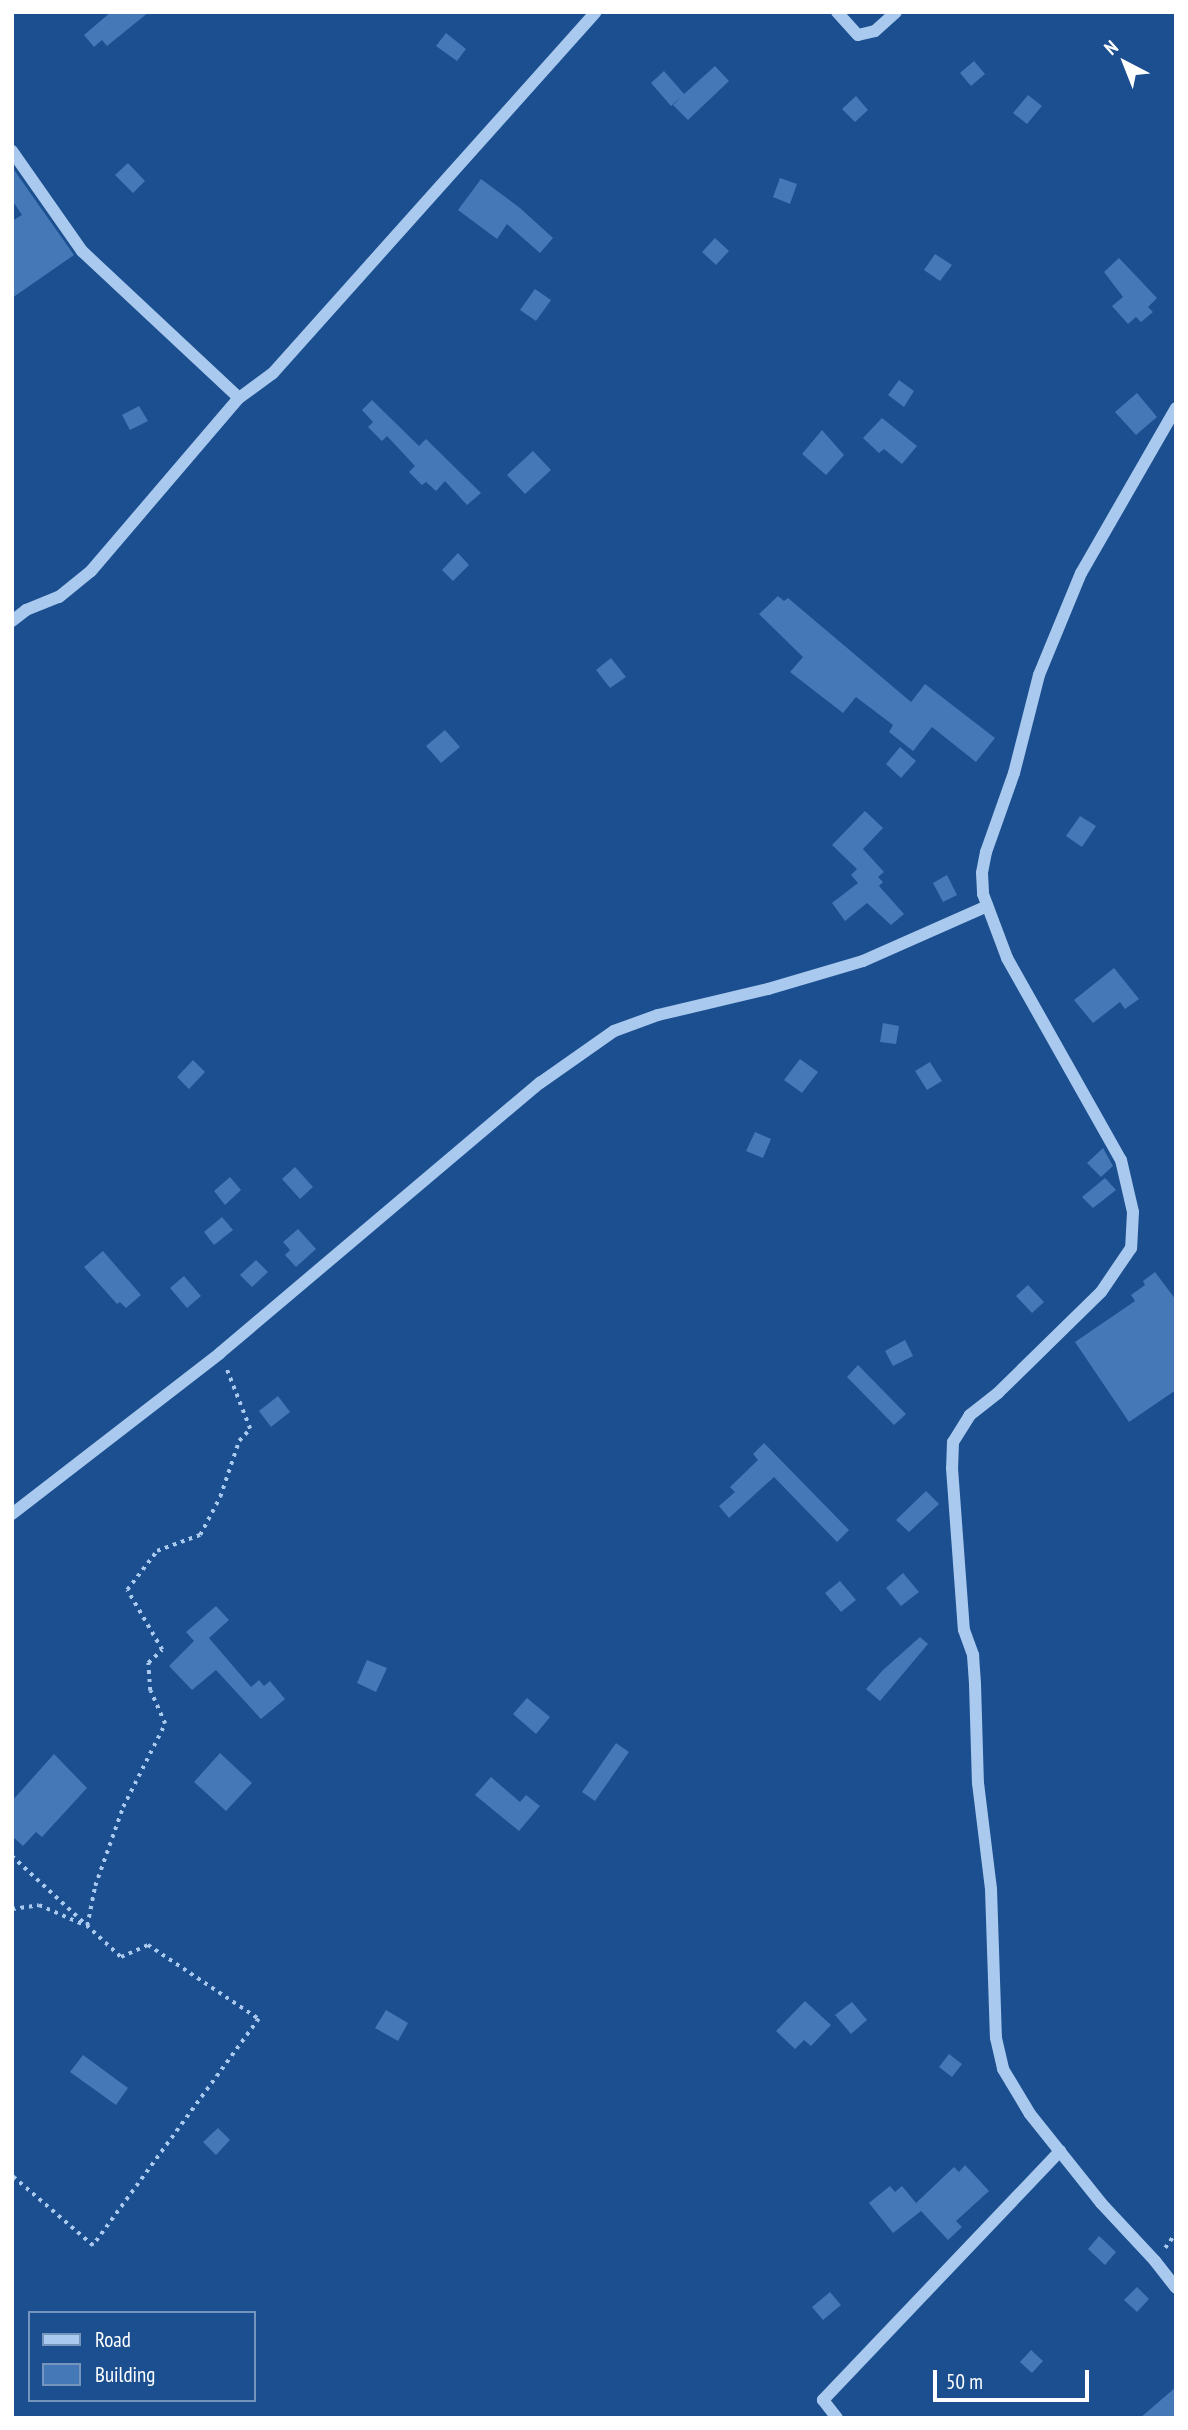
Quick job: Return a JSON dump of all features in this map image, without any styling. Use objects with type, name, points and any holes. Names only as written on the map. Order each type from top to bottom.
[{"type":"street","points":[[12,621],[26,610],[59,597],[91,571],[240,398],[273,373],[596,12]]},
{"type":"street","points":[[837,12],[858,35],[875,32],[896,12]]},
{"type":"street","points":[[12,151],[82,251],[240,398]]},
{"type":"street","points":[[1176,408],[1081,573],[1039,675],[1014,773],[986,852],[982,873],[987,906],[1007,958],[1104,1124],[1121,1160],[1129,1185],[1133,1212],[1131,1248],[1108,1284],[998,1393],[970,1415],[953,1442],[958,1576],[964,1630],[973,1655],[978,1783],[990,1877],[996,2038],[1003,2069],[1016,2092],[1101,2203],[1155,2261],[1176,2288]]},
{"type":"street","points":[[12,1514],[220,1353],[540,1083],[614,1031],[658,1015],[768,989],[863,961],[987,906]]},
{"type":"street","points":[[837,2418],[822,2400],[1060,2151]]},
{"type":"path","points":[[87,1926],[95,1886],[123,1807],[164,1724],[150,1692],[148,1663],[162,1650],[127,1590],[157,1551],[200,1535],[220,1497],[239,1441],[250,1429],[220,1353]]},
{"type":"path","points":[[12,1856],[121,1957],[148,1945],[258,2019],[93,2246],[12,2176]]},
{"type":"path","points":[[12,1909],[39,1905],[87,1926]]},
{"type":"building","points":[[111,12],[149,12],[107,46],[102,40],[94,47],[84,35]]},
{"type":"building","points":[[446,33],[466,49],[457,61],[436,46]]},
{"type":"building","points":[[974,61],[985,74],[971,86],[960,73]]},
{"type":"building","points":[[715,66],[729,81],[688,120],[673,105],[682,96],[671,106],[651,83],[664,71],[684,94]]},
{"type":"building","points":[[1028,95],[1042,106],[1027,124],[1013,113]]},
{"type":"building","points":[[856,96],[868,110],[855,122],[842,109]]},
{"type":"building","points":[[128,163],[145,181],[133,193],[115,175]]},
{"type":"building","points":[[12,167],[74,255],[12,298],[12,221],[22,215],[12,200]]},
{"type":"building","points":[[780,178],[797,184],[790,204],[773,197]]},
{"type":"building","points":[[481,179],[520,208],[553,238],[540,253],[507,224],[497,239],[458,210]]},
{"type":"building","points":[[715,238],[729,251],[716,265],[702,252]]},
{"type":"building","points":[[935,254],[952,265],[940,281],[924,270]]},
{"type":"building","points":[[1119,258],[1157,298],[1148,307],[1153,312],[1141,322],[1136,317],[1128,324],[1112,306],[1123,297],[1104,272]]},
{"type":"building","points":[[535,289],[551,300],[536,321],[520,310]]},
{"type":"building","points":[[899,380],[914,391],[904,407],[888,395]]},
{"type":"building","points":[[1137,393],[1157,417],[1136,435],[1115,412]]},
{"type":"building","points":[[372,400],[419,446],[426,439],[481,493],[467,505],[445,481],[436,491],[426,482],[422,485],[409,472],[415,466],[387,436],[382,441],[368,427],[373,422],[362,410]]},
{"type":"building","points":[[139,406],[148,421],[130,430],[122,415]]},
{"type":"building","points":[[882,418],[917,446],[902,464],[884,449],[879,453],[863,438]]},
{"type":"building","points":[[822,430],[844,455],[826,475],[802,454]]},
{"type":"building","points":[[533,451],[551,470],[525,494],[507,475]]},
{"type":"building","points":[[458,553],[469,565],[453,581],[442,570]]},
{"type":"building","points":[[778,596],[784,601],[788,598],[911,702],[925,684],[995,738],[976,762],[932,727],[913,751],[889,732],[893,725],[856,697],[843,713],[790,672],[803,657],[759,614]]},
{"type":"building","points":[[611,658],[626,677],[610,688],[596,670]]},
{"type":"building","points":[[445,730],[460,747],[441,763],[426,746]]},
{"type":"building","points":[[900,747],[916,761],[901,778],[886,764]]},
{"type":"building","points":[[865,811],[883,828],[863,849],[884,872],[878,877],[883,882],[879,886],[904,914],[891,925],[867,903],[845,921],[832,903],[858,883],[851,875],[857,869],[832,845]]},
{"type":"building","points":[[1080,816],[1096,826],[1082,847],[1066,836]]},
{"type":"building","points":[[947,875],[957,895],[943,902],[933,883]]},
{"type":"building","points":[[1114,968],[1139,999],[1125,1009],[1120,1002],[1093,1023],[1074,1000]]},
{"type":"building","points":[[883,1023],[899,1026],[896,1044],[880,1042]]},
{"type":"building","points":[[800,1059],[818,1072],[802,1093],[784,1080]]},
{"type":"building","points":[[193,1060],[205,1072],[189,1089],[177,1077]]},
{"type":"building","points":[[930,1062],[942,1081],[927,1090],[915,1071]]},
{"type":"building","points":[[755,1132],[771,1139],[763,1158],[746,1151]]},
{"type":"building","points":[[1103,1148],[1113,1166],[1101,1177],[1087,1163]]},
{"type":"building","points":[[295,1167],[313,1187],[300,1199],[282,1179]]},
{"type":"building","points":[[230,1177],[241,1190],[225,1205],[214,1191]]},
{"type":"building","points":[[1105,1178],[1116,1190],[1093,1208],[1082,1197]]},
{"type":"building","points":[[222,1217],[233,1230],[214,1245],[204,1232]]},
{"type":"building","points":[[298,1229],[316,1249],[296,1267],[285,1255],[290,1250],[283,1242]]},
{"type":"building","points":[[103,1251],[141,1295],[126,1308],[120,1302],[117,1304],[84,1267]]},
{"type":"building","points":[[256,1260],[268,1272],[252,1287],[240,1275]]},
{"type":"building","points":[[1155,1272],[1176,1300],[1176,1390],[1129,1422],[1075,1342],[1135,1301],[1131,1295],[1145,1285],[1143,1281]]},
{"type":"building","points":[[184,1276],[201,1296],[187,1308],[170,1288]]},
{"type":"building","points":[[1028,1285],[1044,1302],[1032,1313],[1016,1296]]},
{"type":"building","points":[[905,1340],[913,1356],[893,1366],[885,1351]]},
{"type":"building","points":[[858,1365],[906,1414],[894,1425],[847,1377]]},
{"type":"building","points":[[278,1396],[290,1412],[271,1427],[259,1411]]},
{"type":"building","points":[[764,1443],[849,1530],[837,1542],[774,1477],[729,1518],[719,1506],[735,1492],[730,1487],[758,1460],[753,1454]]},
{"type":"building","points":[[926,1491],[939,1504],[909,1532],[896,1520]]},
{"type":"building","points":[[903,1573],[919,1592],[901,1606],[886,1588]]},
{"type":"building","points":[[840,1581],[856,1600],[841,1612],[825,1593]]},
{"type":"building","points":[[216,1606],[229,1620],[209,1638],[251,1687],[259,1680],[264,1686],[270,1681],[285,1699],[261,1719],[216,1670],[192,1690],[169,1666],[194,1641],[186,1632]]},
{"type":"building","points":[[920,1637],[928,1644],[880,1701],[866,1689]]},
{"type":"building","points":[[367,1660],[387,1668],[376,1692],[357,1683]]},
{"type":"building","points":[[527,1698],[550,1717],[536,1734],[513,1714]]},
{"type":"building","points":[[616,1743],[629,1752],[595,1801],[582,1792]]},
{"type":"building","points":[[220,1753],[252,1783],[226,1811],[194,1782]]},
{"type":"building","points":[[54,1754],[87,1788],[42,1837],[36,1832],[23,1846],[12,1836],[12,1801]]},
{"type":"building","points":[[491,1777],[520,1802],[526,1795],[540,1806],[519,1831],[475,1795]]},
{"type":"building","points":[[805,2001],[831,2025],[811,2046],[804,2040],[795,2049],[776,2031]]},
{"type":"building","points":[[852,2002],[867,2020],[851,2034],[835,2015]]},
{"type":"building","points":[[386,2010],[408,2023],[398,2041],[375,2028]]},
{"type":"building","points":[[949,2054],[962,2064],[952,2077],[939,2067]]},
{"type":"building","points":[[83,2055],[128,2088],[116,2105],[70,2072]]},
{"type":"building","points":[[218,2128],[230,2140],[216,2155],[203,2142]]},
{"type":"building","points":[[965,2165],[989,2191],[956,2221],[962,2227],[948,2240],[921,2211],[893,2233],[869,2203],[890,2186],[895,2192],[902,2186],[916,2203],[954,2167],[959,2172]]},
{"type":"building","points":[[1099,2236],[1116,2252],[1105,2265],[1088,2249]]},
{"type":"building","points":[[1137,2287],[1149,2299],[1137,2312],[1124,2300]]},
{"type":"building","points":[[830,2292],[841,2305],[823,2320],[812,2307]]},
{"type":"building","points":[[1031,2350],[1043,2361],[1032,2373],[1020,2362]]},
{"type":"building","points":[[1176,2387],[1176,2418],[1140,2418]]}]
